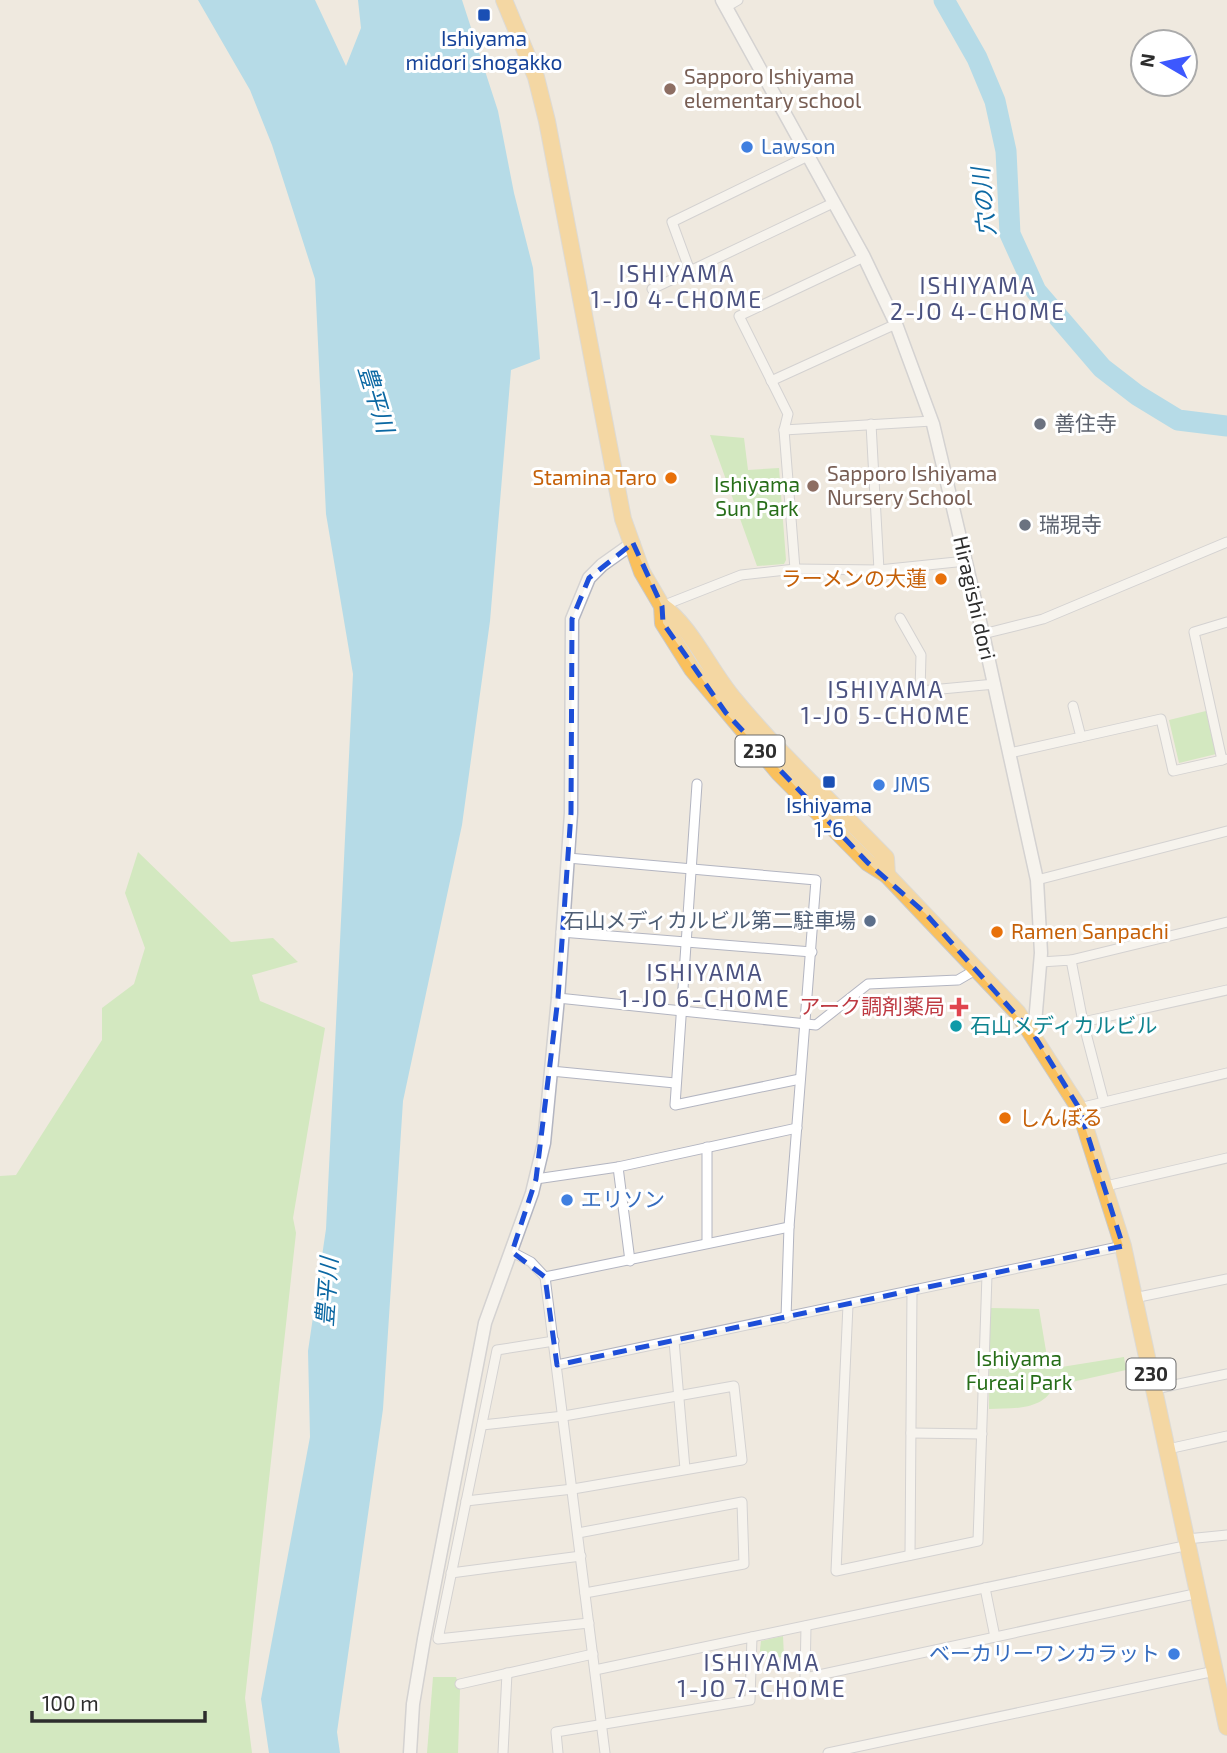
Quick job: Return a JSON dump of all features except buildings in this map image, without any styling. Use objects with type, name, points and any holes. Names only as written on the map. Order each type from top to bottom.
[{"type":"highway","name":"230","points":[[504,0],[536,77],[547,121],[623,519],[642,572],[662,606],[663,623],[692,669],[726,713],[859,854],[887,875],[1034,1035],[1079,1108],[1123,1246],[1220,1678],[1227,1727]]},
{"type":"street","points":[[724,3],[738,0]]},
{"type":"street","name":"Hiragishi dori","points":[[724,3],[864,257],[896,324],[932,421],[984,634],[1037,880],[1041,962],[1034,1035]]},
{"type":"street","points":[[690,271],[672,222],[808,156]]},
{"type":"street","points":[[652,289],[833,203]]},
{"type":"street","points":[[795,569],[784,430],[788,414],[739,316],[864,257]]},
{"type":"street","points":[[771,381],[896,324]]},
{"type":"street","points":[[784,430],[932,421]]},
{"type":"street","points":[[871,424],[879,570]]},
{"type":"street","points":[[984,634],[1043,619],[1227,542]]},
{"type":"street","points":[[410,1753],[413,1704],[424,1639],[483,1337],[537,1179],[551,1072],[568,858],[573,727],[572,619],[589,578],[633,543]]},
{"type":"street","points":[[662,606],[741,575],[795,569],[879,570],[966,561]]},
{"type":"street","points":[[900,618],[921,655],[920,691],[995,684]]},
{"type":"street","points":[[1010,753],[1161,719],[1173,771],[1225,759],[1194,632],[1227,622]]},
{"type":"street","points":[[1073,706],[1081,737]]},
{"type":"street","points":[[697,784],[675,1105],[800,1079]]},
{"type":"street","points":[[1037,880],[1227,831]]},
{"type":"street","points":[[568,858],[816,880],[789,1227],[786,1318]]},
{"type":"street","points":[[1041,962],[1071,960],[1227,922]]},
{"type":"street","points":[[561,932],[812,952]]},
{"type":"street","points":[[1071,960],[1083,1022],[1104,1102]]},
{"type":"street","points":[[558,998],[817,1024],[868,984],[958,981],[977,970]]},
{"type":"street","points":[[1083,1022],[1227,990]]},
{"type":"street","points":[[551,1072],[675,1083]]},
{"type":"street","points":[[1079,1108],[1227,1073]]},
{"type":"street","points":[[537,1179],[618,1167],[797,1128]]},
{"type":"street","points":[[707,1147],[708,1243]]},
{"type":"street","points":[[1106,1186],[1227,1158]]},
{"type":"street","points":[[618,1167],[630,1261]]},
{"type":"street","points":[[545,1278],[789,1227]]},
{"type":"street","points":[[557,1365],[1123,1246]]},
{"type":"street","points":[[512,1252],[531,1262],[545,1278],[605,1753]]},
{"type":"street","points":[[848,1305],[836,1571],[978,1541],[987,1275]]},
{"type":"street","points":[[1134,1298],[1227,1279]]},
{"type":"street","points":[[910,1555],[912,1291]]},
{"type":"street","points":[[554,1341],[497,1350],[438,1639],[589,1623]]},
{"type":"street","points":[[674,1341],[685,1469]]},
{"type":"street","points":[[1155,1389],[1227,1374]]},
{"type":"street","points":[[466,1501],[573,1489],[742,1460],[734,1386],[564,1416],[482,1425]]},
{"type":"street","points":[[911,1433],[982,1434]]},
{"type":"street","points":[[1168,1449],[1227,1436]]},
{"type":"street","points":[[578,1533],[742,1502],[744,1564],[585,1593]]},
{"type":"street","points":[[595,1670],[1227,1535]]},
{"type":"street","points":[[451,1573],[581,1556]]},
{"type":"street","points":[[985,1588],[995,1637]]},
{"type":"street","points":[[806,1626],[805,1678],[1199,1593]]},
{"type":"street","points":[[558,1753],[556,1732],[750,1700],[752,1637]]},
{"type":"street","points":[[460,1684],[593,1654]]},
{"type":"street","points":[[503,1753],[507,1673]]},
{"type":"street","points":[[828,1753],[1220,1678]]},
{"type":"highlighted area","points":[[633,543],[662,606],[663,623],[726,713],[868,863],[925,913],[1034,1035],[1079,1108],[1123,1246],[557,1365],[545,1277],[512,1252],[536,1179],[558,998],[571,813],[572,619],[589,578]]},
{"type":"green space","name":"Ishiyama Sun Park","points":[[710,435],[744,438],[748,470],[779,468],[786,560],[784,564],[757,566]]},
{"type":"green space","points":[[1206,711],[1216,754],[1179,763],[1169,720]]},
{"type":"green space","points":[[138,852],[231,942],[273,938],[298,962],[252,975],[260,1001],[325,1028],[293,1218],[296,1233],[245,1698],[252,1753],[0,1753],[0,1176],[16,1175],[102,1040],[102,1008],[134,984],[145,948],[125,893]]},
{"type":"green space","name":"Ishiyama Fureai Park","points":[[990,1308],[1039,1309],[1049,1369],[1124,1357],[1126,1370],[1054,1386],[1043,1400],[1035,1404],[989,1409]]},
{"type":"green space","points":[[783,1636],[784,1657],[759,1659],[761,1641]]},
{"type":"green space","points":[[433,1677],[456,1677],[460,1690],[458,1753],[427,1753]]},
{"type":"water","name":"豊平川","points":[[198,0],[315,0],[346,66],[361,28],[358,0],[462,0],[498,111],[514,193],[533,268],[540,359],[511,370],[490,621],[462,825],[403,1101],[383,1409],[337,1732],[340,1753],[269,1753],[261,1699],[310,1437],[308,1351],[326,1229],[353,674],[326,514],[315,279],[272,145],[250,90]]},
{"type":"waterway","name":"穴の川","points":[[944,0],[977,58],[995,101],[1006,151],[1010,234],[1036,291],[1102,368],[1137,395],[1178,420],[1227,426]]},
{"type":"place","name":"Ishiyama midori shogakko","points":[[484,15]]},
{"type":"place","name":"Sapporo Ishiyama elementary school","points":[[670,89]]},
{"type":"place","name":"Lawson","points":[[747,147]]},
{"type":"place","name":"善住寺","points":[[1040,424]]},
{"type":"place","name":"Stamina Taro","points":[[671,478]]},
{"type":"place","name":"Sapporo Ishiyama Nursery School","points":[[813,486]]},
{"type":"place","name":"瑞現寺","points":[[1025,525]]},
{"type":"place","name":"ラーメンの大蓮","points":[[941,579]]},
{"type":"place","name":"Ishiyama 1-6","points":[[829,782]]},
{"type":"place","name":"JMS","points":[[879,785]]},
{"type":"place","name":"石山メディカルビル第二駐車場","points":[[870,921]]},
{"type":"place","name":"Ramen Sanpachi","points":[[997,932]]},
{"type":"place","name":"アーク調剤薬局","points":[[959,1007]]},
{"type":"place","name":"石山メディカルビル","points":[[956,1026]]},
{"type":"place","name":"しんぼる","points":[[1005,1118]]},
{"type":"place","name":"エリソン","points":[[567,1200]]},
{"type":"place","name":"ベーカリーワンカラット","points":[[1174,1654]]},
{"type":"district","name":"ISHIYAMA 1-JO 4-CHOME","points":[[677,287]]},
{"type":"district","name":"ISHIYAMA 2-JO 4-CHOME","points":[[978,299]]},
{"type":"district","name":"ISHIYAMA 1-JO 5-CHOME","points":[[886,703]]},
{"type":"district","name":"ISHIYAMA 1-JO 6-CHOME","points":[[705,986]]},
{"type":"district","name":"ISHIYAMA 1-JO 7-CHOME","points":[[762,1676]]}]
